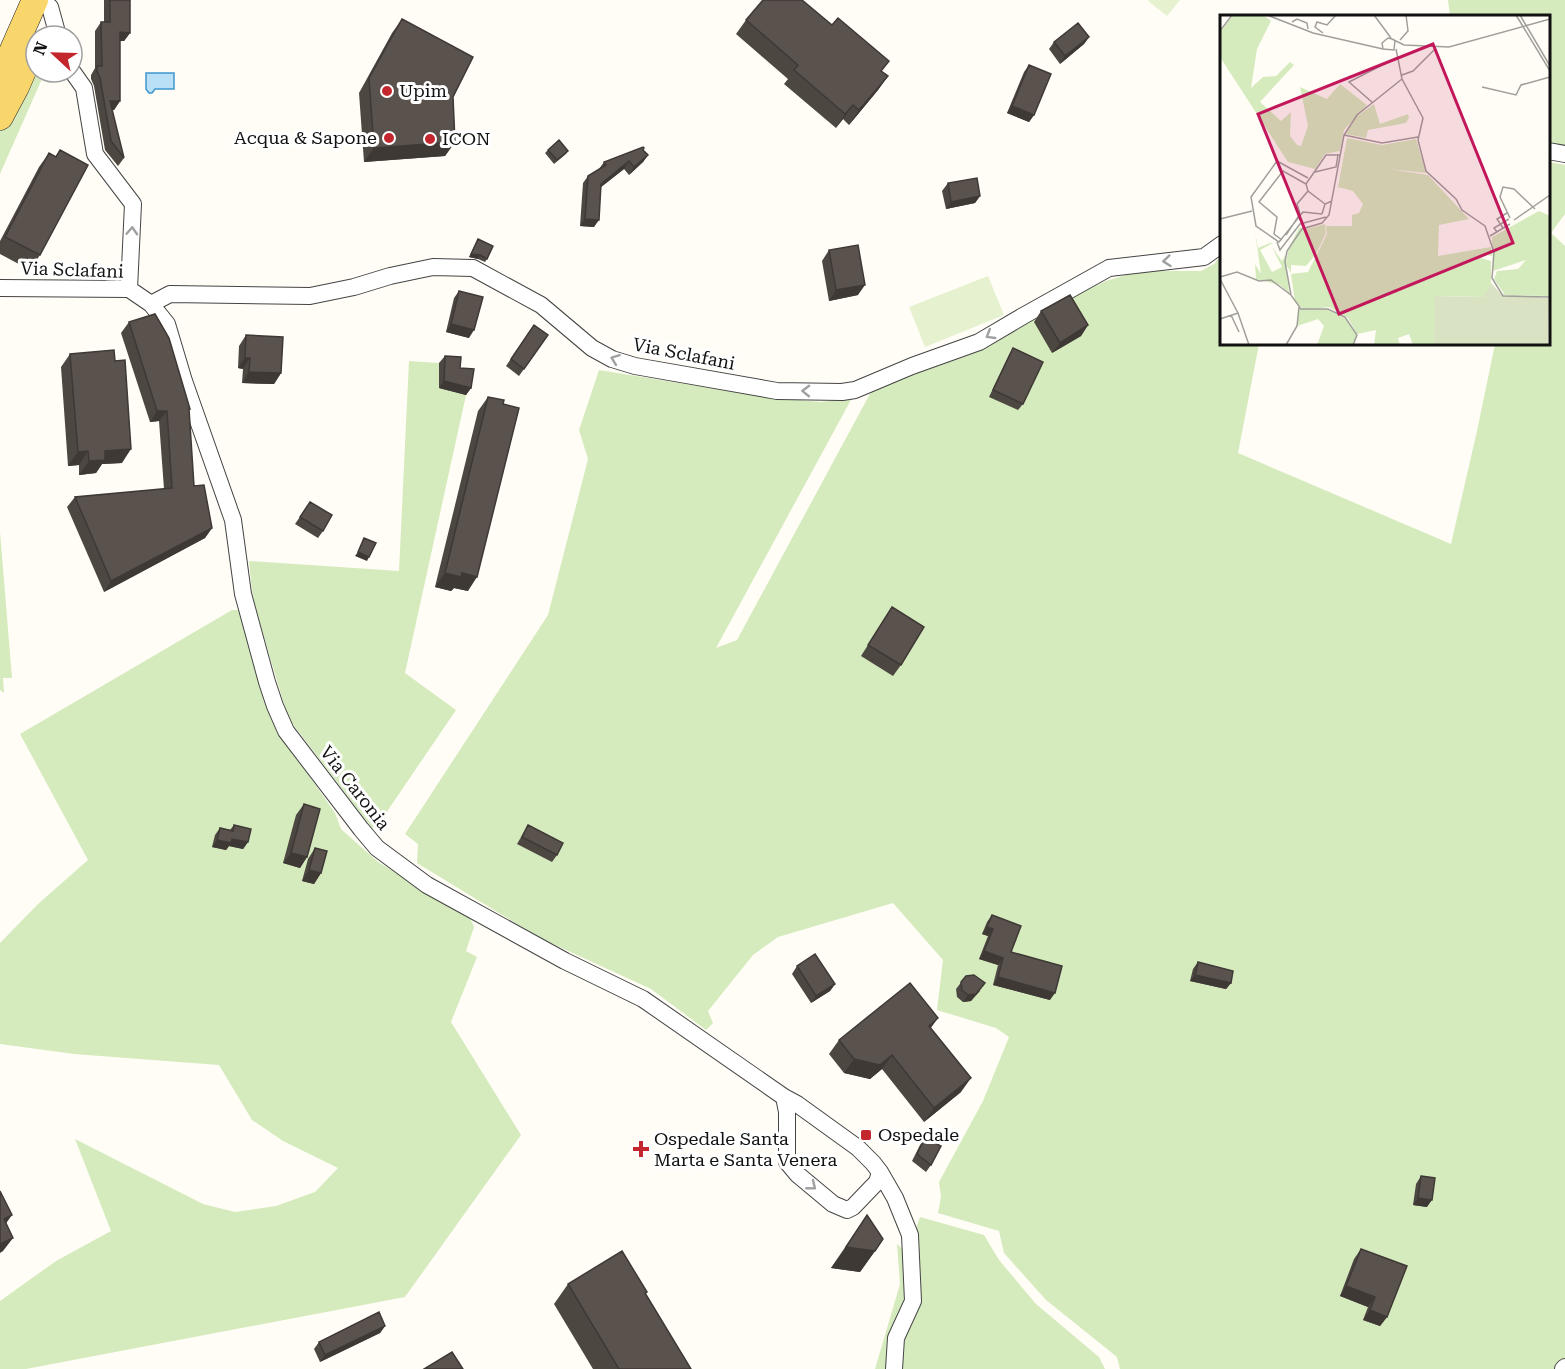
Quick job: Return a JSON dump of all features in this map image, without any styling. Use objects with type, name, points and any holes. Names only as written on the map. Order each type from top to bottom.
[{"type":"main road","points":[[40,24],[46,2]]},
{"type":"main road","points":[[0,79],[46,2]]},
{"type":"main road","points":[[0,117],[24,68]]},
{"type":"street","points":[[46,2],[54,24]]},
{"type":"street","points":[[81,84],[84,88],[94,154],[134,204],[129,289]]},
{"type":"street","points":[[1550,151],[1565,154]]},
{"type":"street","name":"Via Sclafani","points":[[0,288],[129,289],[151,304],[170,294],[310,296],[433,267],[473,267],[541,305],[591,348],[612,359],[635,366],[777,391],[842,392],[855,390],[912,366],[979,342],[1109,268],[1204,257],[1220,245]]},
{"type":"street","name":"Via Caronia","points":[[151,304],[167,324],[184,381],[233,519],[243,594],[267,682],[286,731],[377,848],[427,885],[564,961],[643,999],[858,1148],[880,1172],[895,1198],[910,1235],[913,1301],[896,1338],[894,1369]]},
{"type":"street","points":[[783,1097],[787,1112],[787,1162],[797,1174],[833,1204],[847,1210],[853,1207],[877,1182],[880,1172]]},
{"type":"green space","points":[[1149,0],[1180,0],[1167,16]]},
{"type":"green space","points":[[1448,0],[1565,0],[1565,149],[1550,146],[1550,15],[1450,15]]},
{"type":"green space","points":[[24,83],[40,84],[0,174],[0,131]]},
{"type":"green space","points":[[1550,162],[1565,165],[1565,214],[1551,233],[1565,246],[1565,1360],[1555,1369],[1120,1369],[1117,1357],[1046,1300],[1004,1253],[999,1231],[938,1213],[941,1197],[939,1182],[983,1101],[1009,1037],[996,1028],[937,1010],[943,960],[893,903],[778,937],[753,955],[708,1011],[713,1023],[706,1030],[651,989],[540,938],[417,863],[418,844],[405,834],[548,615],[588,459],[579,430],[599,370],[766,397],[821,402],[852,398],[716,648],[737,640],[872,390],[979,349],[1060,303],[1106,281],[1140,271],[1201,271],[1214,264],[1220,257],[1220,345],[1259,345],[1238,453],[1451,544],[1495,345],[1550,345]]},
{"type":"green space","points":[[988,276],[1004,315],[925,347],[909,307]]},
{"type":"green space","points":[[409,361],[439,363],[439,388],[466,395],[405,673],[456,710],[384,816],[372,828],[288,718],[253,600],[249,561],[399,571]]},
{"type":"green space","points":[[0,532],[12,678],[3,678],[4,693],[0,690]]},
{"type":"green space","points":[[232,610],[240,610],[264,702],[282,737],[335,813],[341,829],[378,862],[469,916],[474,927],[466,951],[477,957],[451,1022],[521,1135],[405,1297],[26,1369],[0,1369],[0,1301],[56,1261],[111,1231],[75,1139],[203,1204],[235,1212],[276,1206],[315,1192],[338,1168],[283,1141],[252,1120],[219,1065],[74,1054],[0,1044],[0,943],[38,904],[88,860],[20,734]]},
{"type":"green space","points":[[920,1217],[984,1235],[999,1260],[1036,1304],[1099,1357],[1105,1369],[901,1369],[915,1231]]},
{"type":"green space","points":[[897,1244],[906,1252],[908,1284],[889,1369],[875,1369],[900,1284]]},
{"type":"water","points":[[146,73],[174,73],[174,89],[155,89],[149,93],[146,89]]},
{"type":"building","points":[[110,0],[130,0],[130,33],[120,32],[120,101],[110,101],[124,158],[111,141],[97,71],[97,66],[102,66],[101,22],[110,22]]},
{"type":"building","points":[[763,0],[802,0],[832,25],[838,18],[889,61],[881,71],[888,76],[859,110],[853,105],[845,114],[794,70],[798,65],[746,20]]},
{"type":"building","points":[[402,19],[473,57],[453,97],[455,142],[374,148],[369,78]]},
{"type":"building","points":[[1078,23],[1089,37],[1065,56],[1054,42]]},
{"type":"building","points":[[1029,65],[1051,74],[1034,115],[1012,106]]},
{"type":"building","points":[[559,140],[568,151],[557,160],[548,150]]},
{"type":"building","points":[[643,147],[648,155],[634,167],[629,161],[601,184],[599,220],[585,219],[588,176],[606,165],[604,162]]},
{"type":"building","points":[[60,150],[88,165],[40,255],[5,237],[49,153],[56,157]]},
{"type":"building","points":[[977,178],[980,196],[951,202],[948,183]]},
{"type":"building","points":[[478,239],[493,246],[487,259],[471,254]]},
{"type":"building","points":[[858,245],[865,285],[836,290],[829,250]]},
{"type":"building","points":[[459,291],[483,297],[474,330],[451,324]]},
{"type":"building","points":[[1070,295],[1088,325],[1060,343],[1041,311]]},
{"type":"building","points":[[155,314],[169,338],[190,409],[194,486],[204,485],[212,528],[111,581],[75,497],[172,488],[167,411],[157,411],[129,322]]},
{"type":"building","points":[[534,325],[548,335],[524,369],[511,359]]},
{"type":"building","points":[[246,335],[283,337],[281,373],[249,372],[250,358],[245,358]]},
{"type":"building","points":[[1013,348],[1043,362],[1023,404],[993,390]]},
{"type":"building","points":[[114,350],[115,361],[125,360],[131,449],[105,451],[105,460],[89,461],[88,451],[78,452],[70,354]]},
{"type":"building","points":[[445,356],[461,357],[460,368],[474,369],[471,388],[444,381]]},
{"type":"building","points":[[488,397],[504,400],[503,404],[519,408],[477,577],[462,573],[461,577],[445,573]]},
{"type":"building","points":[[310,502],[332,515],[323,531],[300,517]]},
{"type":"building","points":[[364,538],[376,543],[369,557],[358,552]]},
{"type":"building","points":[[892,607],[924,627],[901,665],[868,645]]},
{"type":"building","points":[[304,804],[320,809],[307,857],[291,853]]},
{"type":"building","points":[[234,825],[251,829],[248,842],[232,839],[231,843],[217,840],[220,828],[233,831]]},
{"type":"building","points":[[528,825],[563,843],[557,855],[522,837]]},
{"type":"building","points":[[315,848],[327,851],[321,873],[309,870]]},
{"type":"building","points":[[992,915],[1021,926],[1011,952],[1062,966],[1055,993],[998,977],[1003,958],[984,951],[993,929],[987,927]]},
{"type":"building","points":[[815,954],[835,984],[816,996],[797,966]]},
{"type":"building","points":[[1198,962],[1233,971],[1231,983],[1195,975]]},
{"type":"building","points":[[974,975],[985,983],[976,994],[968,995],[962,990],[961,982],[966,976]]},
{"type":"building","points":[[910,983],[938,1018],[929,1026],[971,1078],[934,1108],[892,1055],[880,1065],[854,1059],[839,1040]]},
{"type":"building","points":[[925,1138],[941,1146],[931,1165],[917,1154]]},
{"type":"building","points":[[1421,1176],[1435,1178],[1432,1200],[1418,1198]]},
{"type":"building","points":[[0,1191],[12,1215],[4,1219],[13,1238],[0,1244]]},
{"type":"building","points":[[867,1215],[883,1239],[875,1251],[846,1247]]},
{"type":"building","points":[[1361,1249],[1407,1266],[1387,1317],[1370,1310],[1375,1297],[1346,1286]]},
{"type":"building","points":[[622,1251],[691,1369],[619,1369],[568,1284]]},
{"type":"building","points":[[379,1312],[385,1326],[325,1355],[319,1342]]},
{"type":"building","points":[[452,1352],[463,1369],[424,1369]]},
{"type":"place","name":"Upim","points":[[387,91]]},
{"type":"place","name":"Acqua & Sapone","points":[[389,138]]},
{"type":"place","name":"ICON","points":[[430,139]]},
{"type":"place","name":"Ospedale","points":[[866,1135]]},
{"type":"place","name":"Ospedale Santa Marta e Santa Venera","points":[[641,1149]]}]
